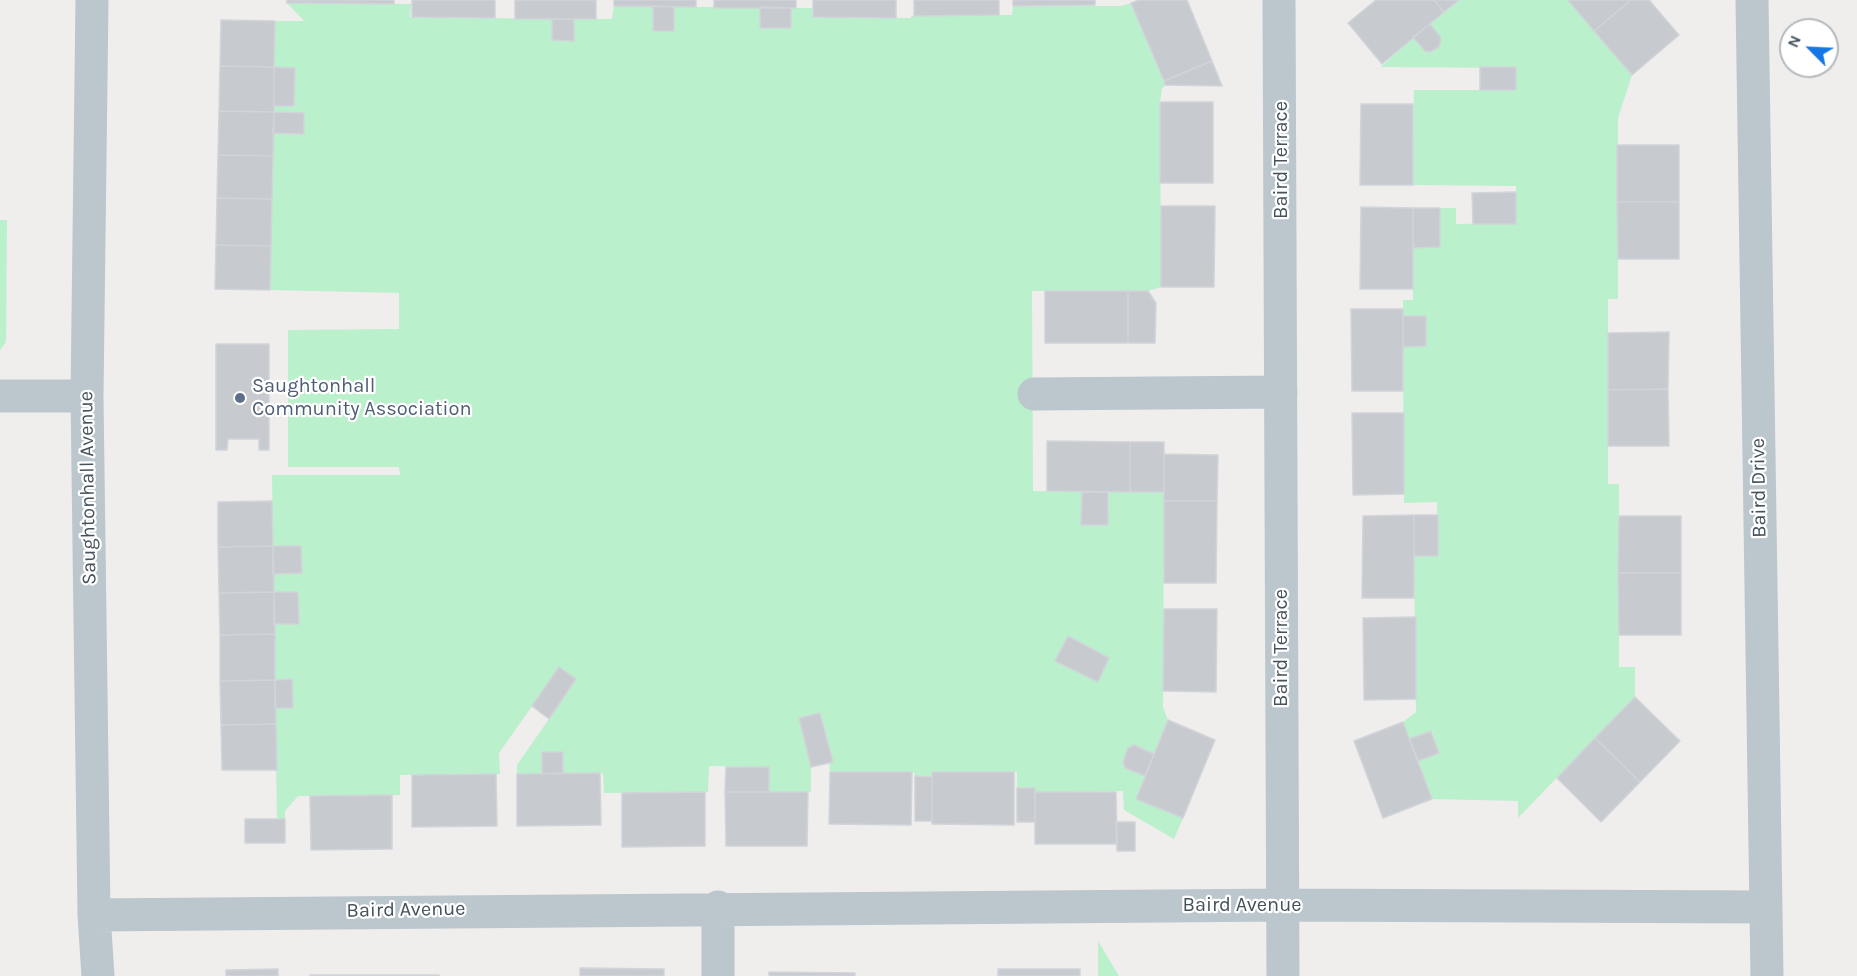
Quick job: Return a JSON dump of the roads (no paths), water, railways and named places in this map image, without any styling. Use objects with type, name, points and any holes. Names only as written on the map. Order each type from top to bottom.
[{"type":"street","name":"Saughtonhall Avenue","points":[[92,0],[87,396],[94,915],[98,976]]},
{"type":"street","name":"Baird Terrace","points":[[1279,0],[1283,976]]},
{"type":"street","name":"Baird Drive","points":[[1752,0],[1767,976]]},
{"type":"street","points":[[1034,394],[1281,392]]},
{"type":"street","points":[[0,396],[87,396]]},
{"type":"street","name":"Baird Avenue","points":[[94,915],[718,907],[1283,905],[1766,907]]},
{"type":"street","points":[[718,907],[718,976]]},
{"type":"place","name":"Saughtonhall Community Association","points":[[240,398]]}]
